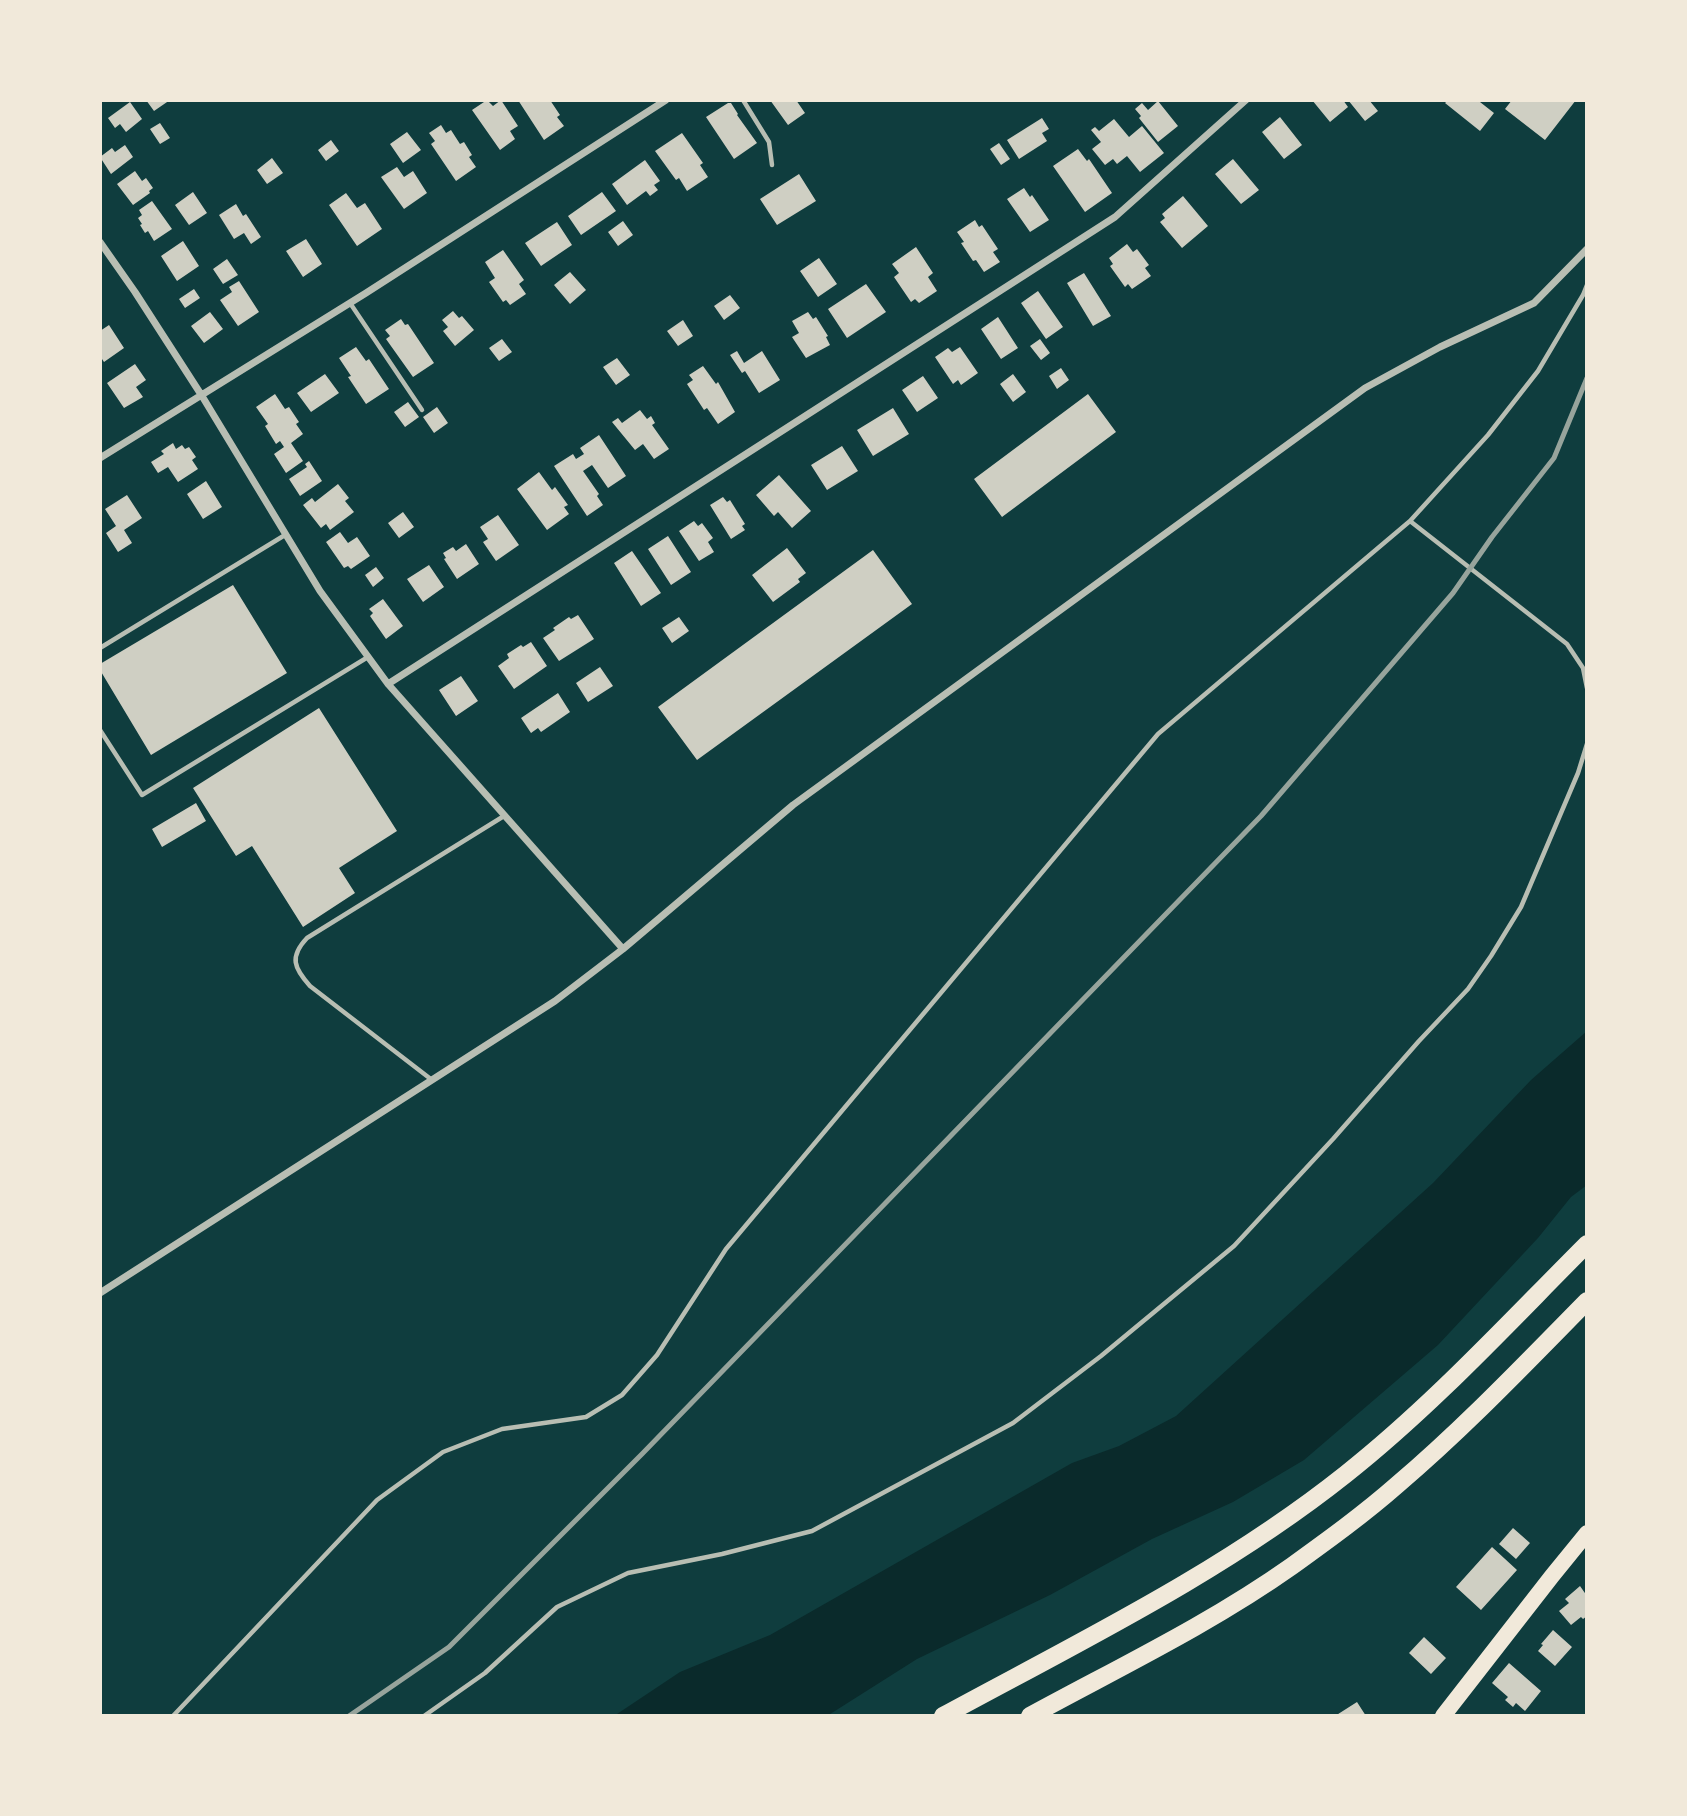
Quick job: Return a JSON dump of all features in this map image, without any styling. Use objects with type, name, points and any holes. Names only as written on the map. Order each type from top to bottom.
[{"type":"highway","points":[[943,1716],[1182,1586],[1292,1514],[1346,1474],[1396,1431],[1587,1244]]},
{"type":"highway","points":[[1030,1716],[1236,1602],[1344,1527],[1444,1443],[1587,1301]]},
{"type":"main road","points":[[1443,1716],[1587,1533]]},
{"type":"street","points":[[100,458],[351,303],[666,100]]},
{"type":"street","points":[[388,684],[1115,217],[1246,100]]},
{"type":"street","points":[[100,242],[202,396],[320,591],[368,657],[388,684],[623,949]]},
{"type":"street","points":[[100,1293],[555,1001],[623,949],[793,805],[1365,388],[1440,347],[1534,303],[1587,249]]},
{"type":"lane","points":[[743,100],[769,142],[772,165]]},
{"type":"lane","points":[[173,1716],[377,1500],[443,1452],[502,1429],[586,1417],[622,1395],[657,1355],[726,1249],[1158,734],[1410,521],[1488,435],[1538,371],[1587,285]]},
{"type":"lane","points":[[351,303],[422,410]]},
{"type":"lane","points":[[1410,521],[1567,645],[1583,668],[1587,688]]},
{"type":"lane","points":[[100,648],[285,535]]},
{"type":"lane","points":[[100,730],[142,795],[368,657]]},
{"type":"lane","points":[[424,1716],[485,1673],[557,1607],[628,1573],[722,1555],[812,1531],[1013,1423],[1101,1356],[1234,1246],[1468,989],[1521,907],[1578,773],[1587,744]]},
{"type":"lane","points":[[432,1080],[310,986],[300,975],[295,961],[298,948],[307,938],[504,815]]},
{"type":"water","points":[[1587,1031],[1587,1185],[1571,1197],[1538,1238],[1438,1345],[1304,1460],[1233,1502],[1152,1539],[1050,1595],[917,1659],[827,1716],[614,1716],[680,1672],[770,1635],[1072,1463],[1119,1446],[1176,1416],[1433,1183],[1531,1080]]},
{"type":"building","points":[[146,100],[170,100],[154,111]]},
{"type":"building","points":[[487,100],[493,106],[501,100],[518,126],[510,131],[515,139],[500,150],[472,110]]},
{"type":"building","points":[[518,100],[550,100],[564,126],[544,140]]},
{"type":"building","points":[[770,100],[796,100],[805,113],[788,125]]},
{"type":"building","points":[[1312,100],[1343,100],[1348,107],[1330,122]]},
{"type":"building","points":[[1348,100],[1369,100],[1378,111],[1365,121]]},
{"type":"building","points":[[1448,100],[1481,100],[1480,102],[1494,113],[1480,131],[1445,103]]},
{"type":"building","points":[[1512,100],[1576,100],[1545,140],[1505,109]]},
{"type":"building","points":[[1158,101],[1178,126],[1158,142],[1135,109],[1142,103],[1148,110]]},
{"type":"building","points":[[130,102],[142,119],[126,132],[120,124],[115,128],[108,118]]},
{"type":"building","points":[[731,103],[757,143],[734,159],[706,117]]},
{"type":"building","points":[[1280,117],[1302,145],[1284,159],[1262,132]]},
{"type":"building","points":[[1042,118],[1049,129],[1042,133],[1047,141],[1019,159],[1007,140]]},
{"type":"building","points":[[1114,119],[1129,137],[1142,126],[1164,153],[1140,172],[1127,156],[1117,164],[1113,159],[1105,165],[1092,149],[1101,142],[1091,130],[1095,127],[1099,131]]},
{"type":"building","points":[[160,123],[170,138],[160,144],[150,129]]},
{"type":"building","points":[[441,125],[446,133],[451,130],[460,144],[464,142],[476,167],[456,181],[431,144],[435,141],[429,133]]},
{"type":"building","points":[[407,132],[421,150],[403,163],[390,144]]},
{"type":"building","points":[[682,133],[703,163],[700,165],[708,177],[687,191],[655,151]]},
{"type":"building","points":[[331,140],[339,151],[326,161],[318,150]]},
{"type":"building","points":[[999,143],[1010,159],[1001,165],[990,149]]},
{"type":"building","points":[[125,145],[133,157],[111,174],[100,157],[112,148],[115,152]]},
{"type":"building","points":[[1078,149],[1087,161],[1089,159],[1112,193],[1085,212],[1053,166]]},
{"type":"building","points":[[272,158],[283,173],[267,184],[257,170]]},
{"type":"building","points":[[1233,159],[1259,190],[1241,204],[1215,174]]},
{"type":"building","points":[[645,160],[660,181],[654,185],[658,190],[650,196],[646,191],[627,205],[612,184]]},
{"type":"building","points":[[397,167],[404,177],[413,171],[427,193],[404,209],[381,177]]},
{"type":"building","points":[[135,171],[142,181],[146,178],[153,188],[133,205],[117,184]]},
{"type":"building","points":[[799,174],[816,201],[777,225],[760,199]]},
{"type":"building","points":[[1024,188],[1049,220],[1030,232],[1007,199]]},
{"type":"building","points":[[193,192],[207,213],[189,225],[175,205]]},
{"type":"building","points":[[602,192],[616,211],[581,235],[568,216]]},
{"type":"building","points":[[346,193],[357,208],[365,203],[382,229],[357,246],[329,205]]},
{"type":"building","points":[[1183,196],[1208,226],[1182,248],[1160,222],[1165,218],[1162,214]]},
{"type":"building","points":[[152,201],[172,229],[154,241],[148,231],[145,233],[138,218],[142,215],[139,210]]},
{"type":"building","points":[[236,204],[261,237],[251,244],[244,233],[234,239],[219,215]]},
{"type":"building","points":[[975,220],[979,227],[982,225],[998,249],[993,252],[1000,262],[984,272],[976,260],[973,261],[957,232]]},
{"type":"building","points":[[623,221],[633,235],[618,246],[608,232]]},
{"type":"building","points":[[557,222],[572,245],[541,266],[525,243]]},
{"type":"building","points":[[306,239],[322,264],[303,277],[286,251]]},
{"type":"building","points":[[183,241],[199,266],[177,281],[161,256]]},
{"type":"building","points":[[1127,244],[1133,252],[1137,249],[1149,265],[1145,268],[1151,276],[1132,289],[1128,284],[1125,287],[1110,266],[1113,264],[1109,258]]},
{"type":"building","points":[[916,247],[933,273],[928,277],[937,291],[919,303],[915,299],[911,302],[894,277],[899,273],[892,264]]},
{"type":"building","points":[[503,250],[524,280],[519,284],[526,294],[510,305],[506,300],[503,302],[489,282],[495,278],[485,262]]},
{"type":"building","points":[[819,258],[837,284],[818,297],[800,271]]},
{"type":"building","points":[[227,259],[238,275],[223,284],[213,269]]},
{"type":"building","points":[[570,272],[586,290],[570,304],[554,285]]},
{"type":"building","points":[[1084,273],[1111,316],[1093,326],[1067,283]]},
{"type":"building","points":[[239,281],[259,312],[238,326],[220,300],[232,292],[229,287]]},
{"type":"building","points":[[866,284],[886,312],[847,338],[828,309]]},
{"type":"building","points":[[194,289],[200,298],[185,308],[179,299]]},
{"type":"building","points":[[1038,291],[1063,327],[1046,339],[1021,303]]},
{"type":"building","points":[[730,295],[740,308],[724,320],[714,306]]},
{"type":"building","points":[[453,311],[459,318],[462,316],[474,330],[455,346],[443,331],[448,327],[442,320]]},
{"type":"building","points":[[210,312],[223,329],[204,343],[191,326]]},
{"type":"building","points":[[808,312],[813,319],[816,317],[828,336],[826,337],[830,345],[806,358],[792,337],[799,333],[792,321]]},
{"type":"building","points":[[998,317],[1018,348],[1001,359],[981,329]]},
{"type":"building","points":[[401,319],[405,325],[408,324],[434,363],[413,377],[386,339],[390,336],[385,330]]},
{"type":"building","points":[[683,320],[693,336],[678,346],[667,331]]},
{"type":"building","points":[[109,325],[124,348],[104,362],[100,356],[100,331]]},
{"type":"building","points":[[502,339],[512,352],[499,361],[489,348]]},
{"type":"building","points":[[1040,339],[1050,353],[1041,360],[1030,346]]},
{"type":"building","points":[[356,347],[366,361],[369,359],[389,389],[366,404],[339,358]]},
{"type":"building","points":[[960,347],[978,373],[961,385],[958,380],[953,384],[935,357],[948,348],[952,352]]},
{"type":"building","points":[[737,351],[744,363],[762,351],[780,380],[759,393],[745,371],[742,373],[730,355]]},
{"type":"building","points":[[617,358],[630,375],[616,385],[603,367]]},
{"type":"building","points":[[135,364],[146,380],[136,387],[143,397],[124,408],[107,383]]},
{"type":"building","points":[[703,366],[716,384],[718,382],[735,412],[718,424],[707,408],[704,410],[687,384],[693,380],[689,375]]},
{"type":"building","points":[[1061,368],[1069,380],[1057,389],[1049,376]]},
{"type":"building","points":[[325,374],[339,393],[311,412],[297,393]]},
{"type":"building","points":[[1013,374],[1026,392],[1013,402],[1000,384]]},
{"type":"building","points":[[923,376],[938,398],[917,412],[902,390]]},
{"type":"building","points":[[275,394],[285,409],[289,407],[303,434],[291,443],[303,461],[286,473],[274,454],[284,447],[280,441],[276,444],[265,426],[268,424],[256,407]]},
{"type":"building","points":[[1088,394],[1116,432],[1002,517],[974,479]]},
{"type":"building","points":[[408,402],[419,417],[405,427],[394,412]]},
{"type":"building","points":[[437,407],[448,423],[434,433],[423,417]]},
{"type":"building","points":[[893,408],[909,434],[873,456],[857,430]]},
{"type":"building","points":[[640,410],[647,419],[651,416],[655,423],[652,425],[669,449],[654,459],[643,444],[635,450],[612,422],[618,418],[622,423]]},
{"type":"building","points":[[599,435],[626,476],[608,488],[592,465],[583,471],[599,494],[597,496],[603,505],[587,516],[554,466],[573,454],[576,459],[584,454],[580,448]]},
{"type":"building","points":[[173,443],[176,449],[182,445],[185,449],[189,447],[196,457],[192,460],[198,469],[178,482],[168,467],[158,473],[151,462],[164,454],[161,451]]},
{"type":"building","points":[[842,446],[858,471],[827,490],[811,465]]},
{"type":"building","points":[[309,461],[322,481],[300,496],[289,479],[307,467],[305,464]]},
{"type":"building","points":[[539,472],[552,490],[555,487],[568,505],[564,507],[569,514],[547,530],[517,489]]},
{"type":"building","points":[[779,475],[811,511],[792,528],[778,512],[774,516],[756,495]]},
{"type":"building","points":[[206,481],[222,507],[203,519],[187,494]]},
{"type":"building","points":[[338,484],[349,498],[345,501],[354,512],[330,530],[326,524],[321,528],[303,505],[312,498],[315,502]]},
{"type":"building","points":[[127,495],[142,518],[124,530],[132,543],[118,552],[106,533],[116,526],[105,509]]},
{"type":"building","points":[[723,497],[727,502],[730,500],[745,524],[742,526],[745,530],[731,539],[710,505]]},
{"type":"building","points":[[403,512],[414,527],[399,538],[388,523]]},
{"type":"building","points":[[498,515],[519,545],[496,561],[483,542],[488,539],[480,527]]},
{"type":"building","points":[[694,521],[698,526],[702,523],[713,538],[708,542],[714,552],[699,561],[679,531]]},
{"type":"building","points":[[340,532],[348,543],[357,537],[370,556],[351,569],[348,566],[344,568],[326,542]]},
{"type":"building","points":[[668,536],[691,572],[671,585],[648,549]]},
{"type":"building","points":[[466,544],[479,564],[457,579],[443,553],[453,547],[456,551]]},
{"type":"building","points":[[787,548],[806,573],[798,579],[800,582],[773,602],[752,575]]},
{"type":"building","points":[[873,550],[912,604],[697,760],[658,707]]},
{"type":"building","points":[[632,551],[661,593],[641,606],[614,563]]},
{"type":"building","points":[[429,565],[444,587],[423,602],[407,579]]},
{"type":"building","points":[[376,567],[384,578],[373,587],[365,575]]},
{"type":"building","points":[[233,585],[287,673],[151,755],[100,670],[100,664]]},
{"type":"building","points":[[383,599],[403,626],[386,639],[370,616],[373,613],[369,609]]},
{"type":"building","points":[[578,615],[594,639],[559,661],[543,638],[569,617],[571,619]]},
{"type":"building","points":[[679,617],[689,631],[672,643],[662,628]]},
{"type":"building","points":[[531,642],[547,666],[514,689],[498,666],[509,658],[507,654]]},
{"type":"building","points":[[600,667],[613,686],[588,702],[576,683]]},
{"type":"building","points":[[461,676],[478,701],[456,716],[439,690]]},
{"type":"building","points":[[558,693],[570,712],[541,732],[538,728],[531,733],[521,718]]},
{"type":"building","points":[[319,708],[397,831],[339,868],[355,893],[303,927],[252,846],[236,856],[193,788]]},
{"type":"building","points":[[196,803],[206,821],[162,847],[152,829]]},
{"type":"building","points":[[1513,1528],[1530,1543],[1516,1559],[1499,1544]]},
{"type":"building","points":[[1492,1547],[1517,1570],[1481,1610],[1456,1587]]},
{"type":"building","points":[[1580,1586],[1587,1596],[1587,1616],[1571,1625],[1559,1611],[1569,1603],[1565,1599]]},
{"type":"building","points":[[1553,1630],[1572,1647],[1555,1666],[1538,1651]]},
{"type":"building","points":[[1424,1637],[1446,1658],[1431,1674],[1409,1653]]},
{"type":"building","points":[[1509,1663],[1541,1691],[1525,1711],[1516,1703],[1513,1707],[1505,1700],[1508,1697],[1492,1683]]},
{"type":"building","points":[[1357,1702],[1366,1716],[1335,1716]]},
{"type":"railway","points":[[349,1716],[449,1647],[642,1454],[1261,816],[1453,593],[1492,537],[1554,458],[1587,378]]}]
